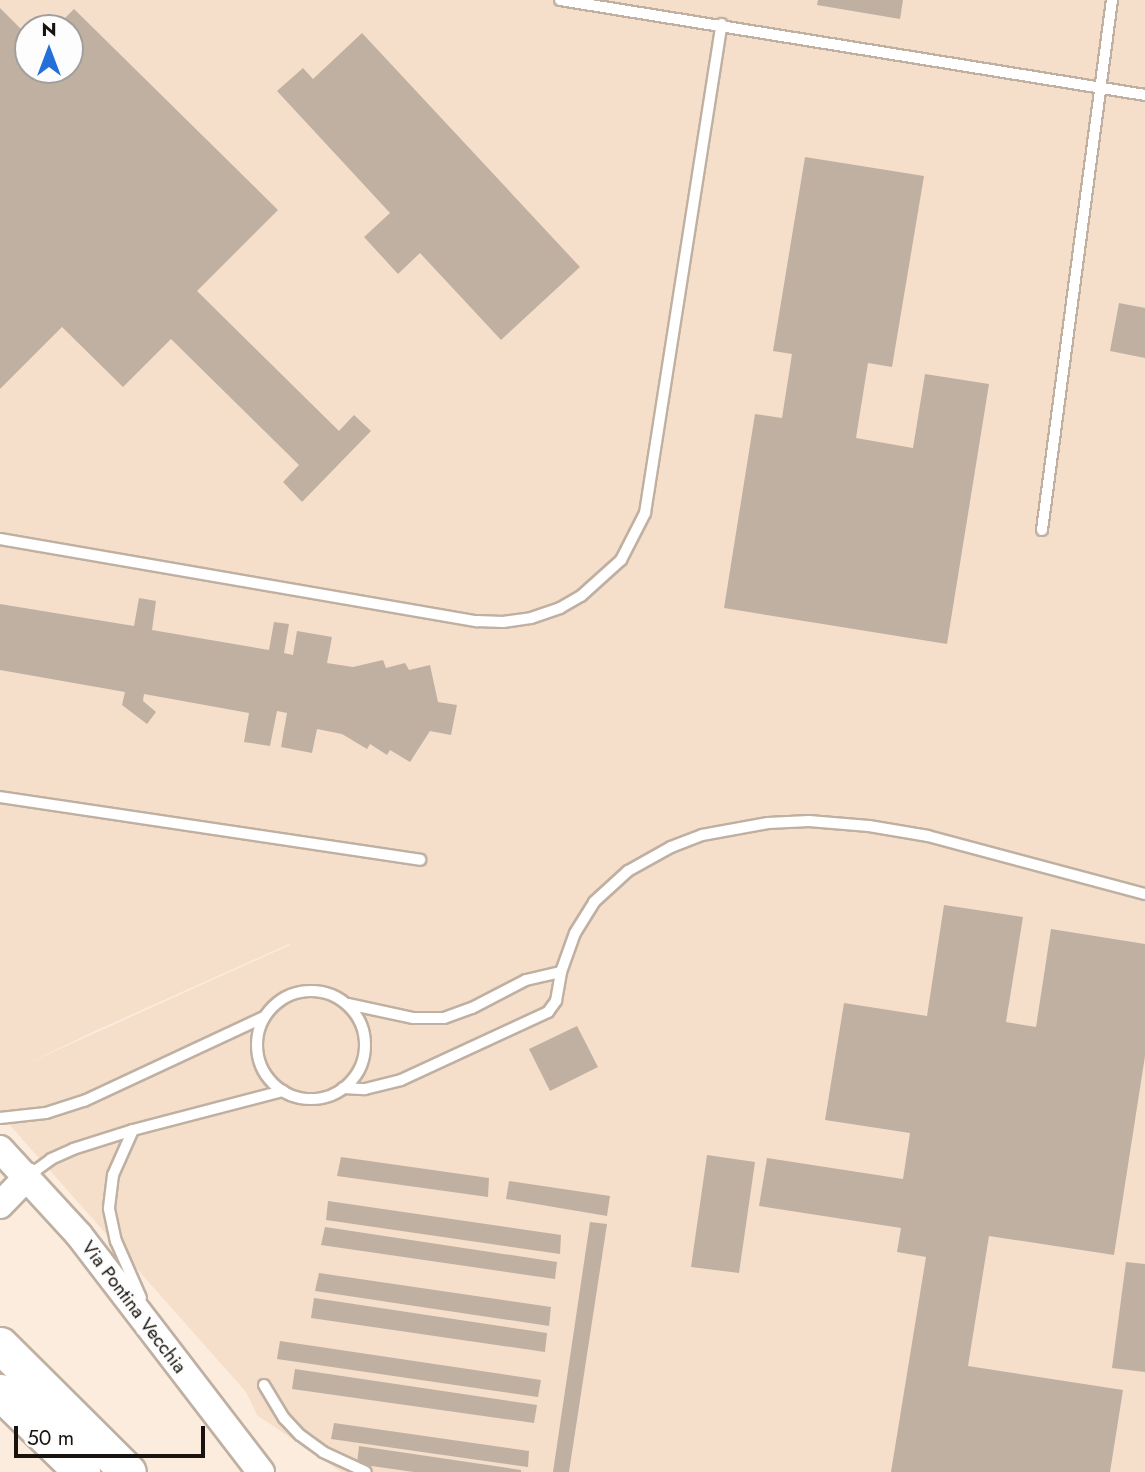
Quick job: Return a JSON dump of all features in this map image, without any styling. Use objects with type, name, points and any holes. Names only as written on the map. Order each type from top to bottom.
[{"type":"highway","points":[[0,1345],[128,1472]]},
{"type":"highway","points":[[0,1392],[82,1472]]},
{"type":"street","name":"Via Pontina Vecchia","points":[[0,1149],[28,1176],[79,1235],[261,1472]]},
{"type":"street","points":[[0,1205],[28,1176]]},
{"type":"lane","points":[[560,0],[722,24],[1145,95]]},
{"type":"lane","points":[[1042,530],[1112,0]]},
{"type":"lane","points":[[0,539],[477,621],[503,622],[531,618],[581,596],[621,560],[639,526],[648,501],[722,24]]},
{"type":"lane","points":[[0,797],[420,860]]},
{"type":"lane","points":[[343,1087],[365,1089],[401,1080],[533,1022],[548,1012],[556,1001],[561,972],[583,918],[594,902],[628,871],[671,847],[702,835],[739,826],[809,821],[898,830],[1145,894]]},
{"type":"lane","points":[[0,1118],[46,1113],[84,1101],[264,1017],[280,1000],[303,991],[326,993],[347,1004],[413,1018],[444,1018],[472,1009],[526,980],[561,972]]},
{"type":"lane","points":[[264,1017],[257,1037],[258,1058],[272,1083],[283,1091],[309,1098],[324,1097],[355,1077],[365,1047],[363,1031],[347,1004]]},
{"type":"lane","points":[[28,1176],[64,1153],[133,1130],[283,1091]]},
{"type":"lane","points":[[133,1130],[110,1186],[110,1220],[116,1241],[162,1342]]},
{"type":"lane","points":[[264,1385],[284,1418],[300,1435],[323,1452],[366,1472]]},
{"type":"shaded area","points":[[0,0],[1145,0],[1145,1472],[341,1472],[257,1415],[246,1392],[0,1114]],"holes":[[[290,945],[24,1065],[93,1032]]]},
{"type":"building","points":[[818,0],[903,0],[900,19],[817,5]]},
{"type":"building","points":[[0,8],[14,22],[14,84],[84,84],[84,19],[278,210],[197,291],[339,431],[354,415],[371,431],[302,502],[283,482],[299,465],[171,339],[123,387],[62,327],[0,389]]},
{"type":"building","points":[[362,33],[580,267],[501,340],[420,253],[398,274],[364,237],[390,213],[277,91],[303,68],[313,79]]},
{"type":"building","points":[[805,157],[924,176],[892,367],[868,363],[856,438],[913,448],[925,374],[989,384],[947,644],[724,608],[755,414],[782,418],[792,354],[773,351]]},
{"type":"building","points":[[1119,303],[1145,308],[1145,358],[1110,351]]},
{"type":"building","points":[[139,598],[156,601],[152,630],[269,650],[274,622],[289,624],[284,653],[293,655],[297,631],[332,637],[327,663],[353,667],[383,660],[386,668],[405,663],[409,670],[430,665],[438,702],[457,705],[451,735],[430,731],[410,762],[390,750],[387,755],[370,744],[367,749],[342,734],[317,729],[312,753],[281,747],[287,713],[277,711],[270,746],[244,742],[249,713],[144,694],[143,701],[156,712],[147,724],[122,705],[125,692],[0,670],[0,604],[134,626]]},
{"type":"building","points":[[944,905],[1023,917],[1006,1022],[1036,1027],[1051,929],[1145,944],[1145,1056],[1114,1255],[989,1236],[968,1366],[1123,1390],[1110,1472],[891,1472],[926,1257],[897,1252],[901,1228],[759,1206],[767,1158],[903,1179],[910,1133],[825,1120],[844,1003],[927,1016]]},
{"type":"building","points":[[577,1026],[598,1067],[550,1091],[529,1049]]},
{"type":"building","points":[[707,1155],[755,1162],[739,1273],[691,1267]]},
{"type":"building","points":[[341,1157],[489,1178],[488,1197],[337,1176]]},
{"type":"building","points":[[509,1181],[610,1196],[607,1216],[506,1199]]},
{"type":"building","points":[[328,1201],[561,1235],[560,1254],[326,1220]]},
{"type":"building","points":[[590,1222],[607,1224],[569,1472],[553,1472]]},
{"type":"building","points":[[325,1227],[557,1262],[555,1279],[321,1245]]},
{"type":"building","points":[[1126,1262],[1145,1264],[1145,1372],[1112,1368]]},
{"type":"building","points":[[319,1273],[551,1307],[549,1326],[315,1291]]},
{"type":"building","points":[[314,1298],[547,1333],[545,1352],[311,1318]]},
{"type":"building","points":[[280,1341],[541,1380],[538,1397],[277,1359]]},
{"type":"building","points":[[295,1369],[537,1405],[534,1423],[292,1389]]},
{"type":"building","points":[[334,1423],[529,1451],[528,1467],[331,1439]]},
{"type":"building","points":[[359,1446],[521,1472],[414,1472],[357,1464]]}]
